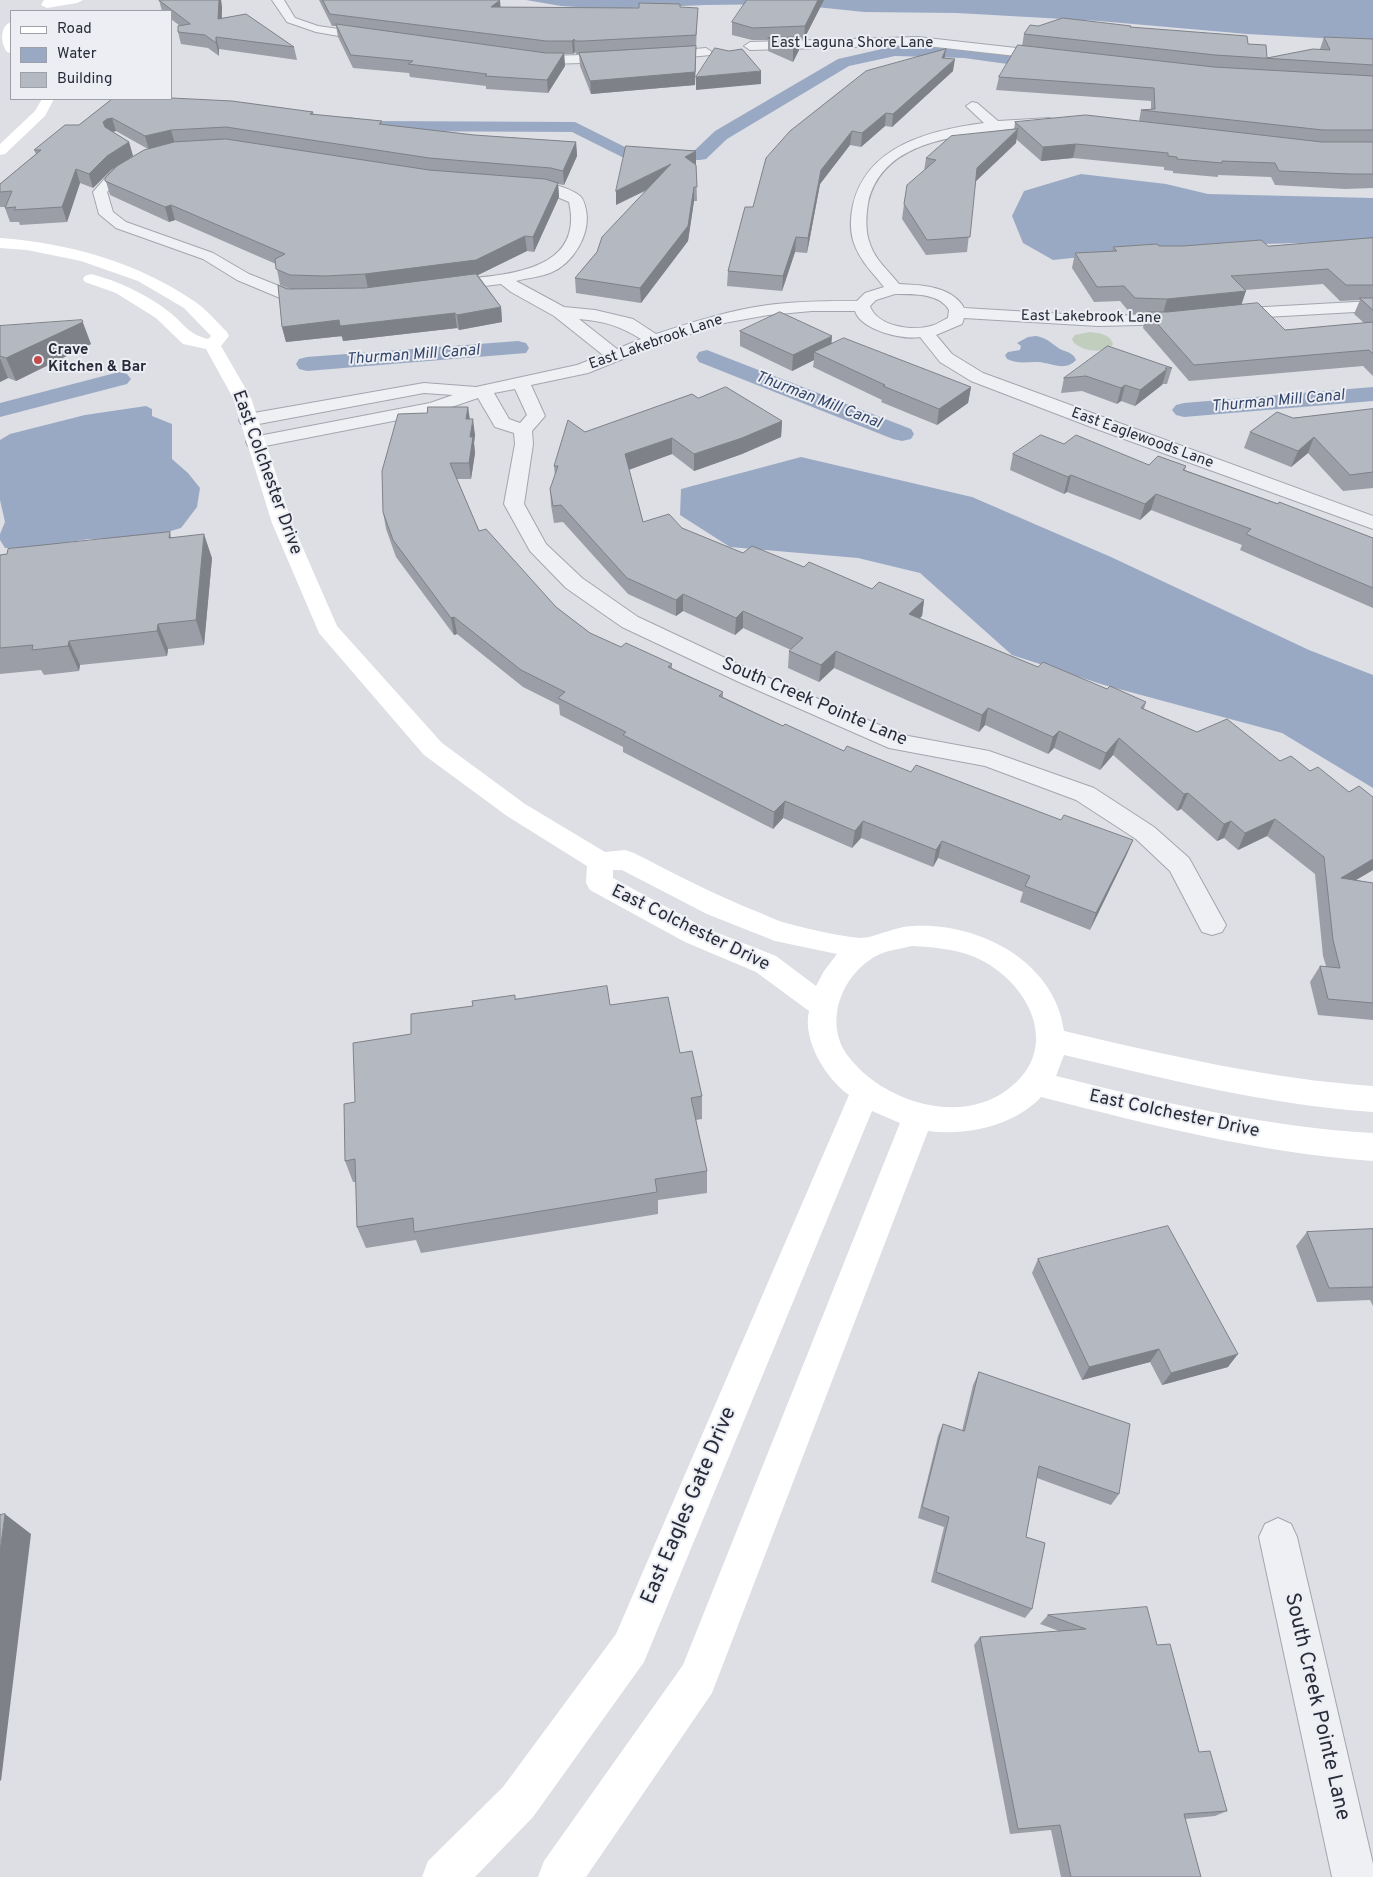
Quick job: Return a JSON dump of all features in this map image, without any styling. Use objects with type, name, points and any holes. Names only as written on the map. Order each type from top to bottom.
[{"type":"street","points":[[33,10],[50,3],[77,0]]},
{"type":"street","points":[[278,0],[291,20],[316,29],[386,40]]},
{"type":"street","points":[[10,27],[4,38],[10,47]]},
{"type":"street","name":"East Laguna Shore Lane","points":[[744,48],[918,41],[1061,57]]},
{"type":"street","points":[[647,56],[711,54],[705,47],[715,43]]},
{"type":"street","points":[[519,56],[556,60],[629,58]]},
{"type":"street","points":[[0,151],[40,112],[47,100]]},
{"type":"street","points":[[972,106],[996,127]]},
{"type":"street","points":[[894,289],[864,249],[858,222],[861,199],[870,179],[882,164],[909,145],[953,133],[1041,122],[1066,122]]},
{"type":"street","points":[[132,146],[147,156],[126,165],[110,179],[100,192],[106,214],[122,225],[208,256],[243,277],[291,297],[329,298]]},
{"type":"street","points":[[426,289],[504,279],[546,269],[565,256],[579,231],[579,213],[576,200],[564,192],[547,187],[508,184]]},
{"type":"street","points":[[0,243],[27,245],[85,257],[144,278],[190,306],[221,336],[212,345],[189,340],[162,314],[122,290],[79,274]]},
{"type":"street","points":[[0,258],[18,260]]},
{"type":"street","points":[[504,279],[517,289],[560,312],[615,356]]},
{"type":"street","points":[[894,289],[924,290],[938,294],[956,306],[958,313],[956,320],[949,326],[924,332],[901,332],[879,326],[862,314],[861,306],[864,300],[871,295],[894,289]]},
{"type":"street","name":"East Lakebrook Lane","points":[[255,442],[434,408],[482,390],[582,369],[654,340],[721,319],[768,310],[812,306],[861,306]]},
{"type":"street","points":[[1212,316],[1304,308],[1373,306]]},
{"type":"street","points":[[560,312],[595,315],[627,323],[654,340]]},
{"type":"street","name":"East Lakebrook Lane","points":[[958,313],[1080,320],[1163,321],[1192,318]]},
{"type":"street","name":"East Eaglewoods Lane","points":[[924,332],[946,358],[978,377],[1373,523]]},
{"type":"street","name":"East Colchester Drive","points":[[212,345],[242,398],[282,523],[327,628],[433,749],[516,810],[601,862],[625,860],[717,907],[785,934],[865,949]]},
{"type":"street","name":"South Creek Pointe Lane","points":[[521,382],[536,416],[523,430],[524,444],[514,504],[537,547],[574,583],[630,622],[747,677],[898,742],[988,760],[1085,794],[1145,832],[1180,866],[1212,926]]},
{"type":"street","name":"East Lakebrook Lane","points":[[248,420],[424,388],[482,390]]},
{"type":"street","points":[[482,390],[502,423],[523,430]]},
{"type":"street","name":"East Colchester Drive","points":[[601,862],[599,883],[694,935],[766,964],[822,1005]]},
{"type":"street","points":[[912,936],[946,937],[978,947],[1008,963],[1032,985],[1047,1012],[1052,1040],[1047,1062],[1036,1083],[1014,1102],[986,1115],[953,1120],[918,1116],[890,1107],[865,1092],[838,1066],[824,1035],[822,1005],[834,977],[854,956],[865,949],[881,943],[912,936]]},
{"type":"street","points":[[1052,1040],[1225,1080],[1334,1098],[1373,1099]]},
{"type":"street","name":"East Colchester Drive","points":[[1036,1083],[1224,1130],[1346,1146],[1373,1147]]},
{"type":"street","name":"East Eagles Gate Drive","points":[[444,1877],[518,1802],[630,1648],[865,1092]]},
{"type":"street","points":[[560,1877],[698,1679],[918,1116]]},
{"type":"street","name":"South Creek Pointe Lane","points":[[1278,1538],[1354,1877]]},
{"type":"green space","points":[[1090,332],[1107,336],[1113,344],[1110,348],[1096,351],[1082,348],[1074,343],[1072,339],[1075,335]]},
{"type":"water","points":[[526,0],[1373,0],[1373,41],[1247,34],[1099,21],[957,13],[864,12],[787,4],[606,9],[561,6]]},
{"type":"water","points":[[1081,174],[1166,184],[1208,194],[1373,198],[1373,241],[1187,246],[1053,260],[1023,243],[1012,216],[1024,191]]},
{"type":"water","points":[[1036,336],[1070,353],[1076,360],[1067,366],[1058,366],[1007,359],[1005,355],[1008,352],[1020,350],[1021,346],[1017,343],[1028,337]]},
{"type":"water","points":[[146,406],[152,409],[152,416],[172,424],[172,459],[188,473],[200,488],[197,507],[181,528],[147,538],[88,539],[34,548],[5,548],[0,540],[0,534],[5,522],[0,500],[0,440],[10,434],[85,415]]},
{"type":"water","points":[[801,457],[972,497],[1111,557],[1309,650],[1373,675],[1373,788],[1282,733],[1104,685],[1012,655],[920,573],[858,558],[730,547],[680,515],[681,489]]},
{"type":"building","points":[[159,0],[219,0],[218,19],[246,14],[294,47],[216,37],[216,43],[205,35],[178,32],[178,26],[190,24]]},
{"type":"building","points":[[323,0],[500,0],[491,7],[639,8],[639,3],[680,4],[680,7],[698,8],[696,35],[584,41],[575,41],[574,39],[572,41],[546,41],[330,14]]},
{"type":"building","points":[[747,0],[818,0],[805,26],[753,28],[732,22]]},
{"type":"building","points":[[1063,18],[1130,27],[1247,36],[1248,44],[1266,45],[1267,58],[1313,49],[1330,50],[1324,37],[1373,39],[1373,65],[1215,55],[1024,34],[1030,25],[1038,26]]},
{"type":"building","points":[[336,24],[546,53],[564,53],[547,80],[485,76],[487,74],[408,64],[413,61],[351,55]]},
{"type":"building","points":[[799,37],[793,49],[768,38]]},
{"type":"building","points":[[1018,45],[1214,67],[1373,76],[1373,130],[1323,130],[1141,110],[1155,109],[1154,88],[999,77]]},
{"type":"building","points":[[696,46],[695,72],[590,81],[579,53]]},
{"type":"building","points":[[715,48],[729,51],[742,49],[761,71],[696,77]]},
{"type":"building","points":[[946,49],[942,58],[955,59],[893,114],[886,113],[862,133],[852,131],[821,170],[808,238],[796,237],[783,276],[728,271],[745,207],[753,207],[766,158],[790,131],[866,71]]},
{"type":"building","points":[[172,98],[232,101],[313,112],[310,114],[382,121],[379,124],[474,135],[576,142],[563,171],[551,168],[429,158],[226,127],[171,130],[145,136],[112,118],[103,122],[105,127],[129,142],[107,156],[89,174],[76,169],[62,207],[14,210],[16,207],[5,208],[12,191],[0,192],[0,184],[41,150],[34,150],[65,125],[79,125],[111,100],[172,100]]},
{"type":"building","points":[[1086,115],[1322,142],[1373,142],[1373,174],[1279,171],[1275,163],[1222,161],[1222,163],[1177,159],[1177,157],[1168,156],[1168,153],[1076,144],[1043,147],[1015,122]]},
{"type":"building","points":[[1018,129],[977,168],[970,237],[927,240],[904,204],[907,185],[936,160],[926,158],[951,136]]},
{"type":"building","points":[[226,139],[429,170],[545,179],[558,183],[533,237],[525,236],[476,260],[365,274],[326,276],[290,275],[276,269],[275,259],[285,254],[171,205],[165,207],[105,181],[105,178],[117,166],[144,150],[174,142]]},
{"type":"building","points":[[626,146],[696,151],[685,157],[696,165],[697,187],[694,187],[688,226],[640,288],[575,278],[597,252],[602,237],[671,164],[616,191]]},
{"type":"building","points":[[1373,238],[1373,285],[1346,285],[1328,269],[1231,276],[1246,291],[1167,299],[1135,298],[1124,286],[1097,287],[1075,253],[1117,251],[1113,247],[1157,244],[1159,246],[1183,246],[1261,240],[1268,246]]},
{"type":"building","points":[[476,274],[501,307],[457,315],[455,313],[340,326],[339,320],[282,327],[278,285],[287,289],[365,288]]},
{"type":"building","points":[[1360,298],[1373,298],[1373,310]]},
{"type":"building","points":[[1258,303],[1285,330],[1373,322],[1373,354],[1369,350],[1194,365],[1147,312],[1167,312]]},
{"type":"building","points":[[780,312],[832,336],[793,355],[740,331]]},
{"type":"building","points":[[82,320],[83,322],[6,358],[0,356],[0,326]]},
{"type":"building","points":[[844,338],[971,387],[939,409],[883,386],[885,385],[814,352]]},
{"type":"building","points":[[1108,346],[1172,368],[1165,368],[1167,369],[1140,390],[1125,385],[1121,388],[1086,376],[1064,378]]},
{"type":"building","points":[[726,387],[782,421],[742,438],[694,454],[672,438],[625,454],[643,522],[669,514],[682,528],[743,553],[752,546],[804,567],[809,562],[872,589],[879,582],[924,600],[909,614],[1038,667],[1043,662],[1107,689],[1110,686],[1146,702],[1141,708],[1197,732],[1227,719],[1280,761],[1291,756],[1310,771],[1318,767],[1349,792],[1359,786],[1373,797],[1373,859],[1341,878],[1373,883],[1373,1003],[1328,999],[1320,966],[1340,968],[1333,940],[1324,857],[1275,819],[1245,833],[1231,821],[1224,824],[1188,793],[1184,794],[1119,738],[1106,753],[1059,731],[1053,737],[988,708],[982,715],[836,651],[821,665],[789,651],[803,638],[743,611],[736,618],[683,594],[676,600],[627,578],[561,505],[553,506],[550,489],[558,466],[554,466],[568,420],[585,432],[692,394],[698,398]]},
{"type":"building","points":[[428,407],[468,407],[466,419],[473,419],[470,437],[473,437],[469,463],[450,463],[479,531],[486,529],[556,607],[590,633],[621,647],[626,643],[672,664],[668,667],[723,692],[719,696],[783,726],[785,724],[844,751],[847,746],[911,772],[916,765],[1061,820],[1064,815],[1133,840],[1096,913],[1025,886],[1030,876],[942,841],[936,850],[863,821],[855,831],[785,801],[774,812],[623,735],[626,732],[558,698],[565,692],[521,670],[454,617],[451,618],[393,540],[383,512],[382,471],[398,414],[427,413]]},
{"type":"building","points":[[1373,409],[1373,472],[1350,475],[1314,437],[1298,451],[1250,432],[1277,412],[1293,418]]},
{"type":"building","points":[[1041,435],[1064,444],[1076,435],[1149,465],[1158,456],[1186,466],[1183,470],[1278,504],[1279,502],[1373,538],[1373,588],[1246,534],[1251,529],[1156,494],[1145,504],[1071,475],[1068,477],[1013,454]]},
{"type":"building","points":[[170,532],[169,538],[204,534],[196,620],[158,624],[157,631],[69,641],[68,646],[32,650],[33,645],[0,648],[0,555],[7,554],[8,549]]},
{"type":"building","points":[[607,986],[610,1005],[668,997],[680,1053],[692,1051],[702,1096],[691,1098],[707,1171],[655,1179],[657,1192],[414,1232],[413,1218],[357,1227],[355,1159],[345,1161],[344,1104],[355,1102],[353,1043],[411,1034],[411,1014],[473,1006],[472,1001],[515,995],[515,999]]},
{"type":"building","points":[[1168,1226],[1238,1354],[1171,1373],[1159,1349],[1089,1367],[1038,1259]]},
{"type":"building","points":[[1373,1229],[1373,1287],[1329,1288],[1307,1232]]},
{"type":"building","points":[[979,1372],[1130,1424],[1119,1494],[1039,1466],[1026,1537],[1045,1543],[1032,1609],[936,1572],[949,1517],[922,1507],[943,1424],[964,1431]]},
{"type":"building","points":[[5,1514],[0,1552],[0,1515]]},
{"type":"building","points":[[1147,1607],[1157,1645],[1170,1644],[1199,1752],[1210,1751],[1227,1811],[1184,1814],[1201,1877],[1071,1877],[1060,1825],[1018,1829],[980,1637],[1086,1629],[1048,1615]]},
{"type":"waterway","points":[[348,122],[375,126],[575,127],[628,155],[700,155],[721,135],[844,62],[895,51],[964,53],[1058,66]]},
{"type":"waterway","name":"Thurman Mill Canal","points":[[307,364],[518,348]]},
{"type":"waterway","name":"Thurman Mill Canal","points":[[707,357],[902,434]]},
{"type":"waterway","name":"Thurman Mill Canal","points":[[0,410],[119,379]]},
{"type":"waterway","name":"Thurman Mill Canal","points":[[1184,410],[1373,394]]},
{"type":"place","name":"Crave Kitchen & Bar","points":[[38,360]]}]
